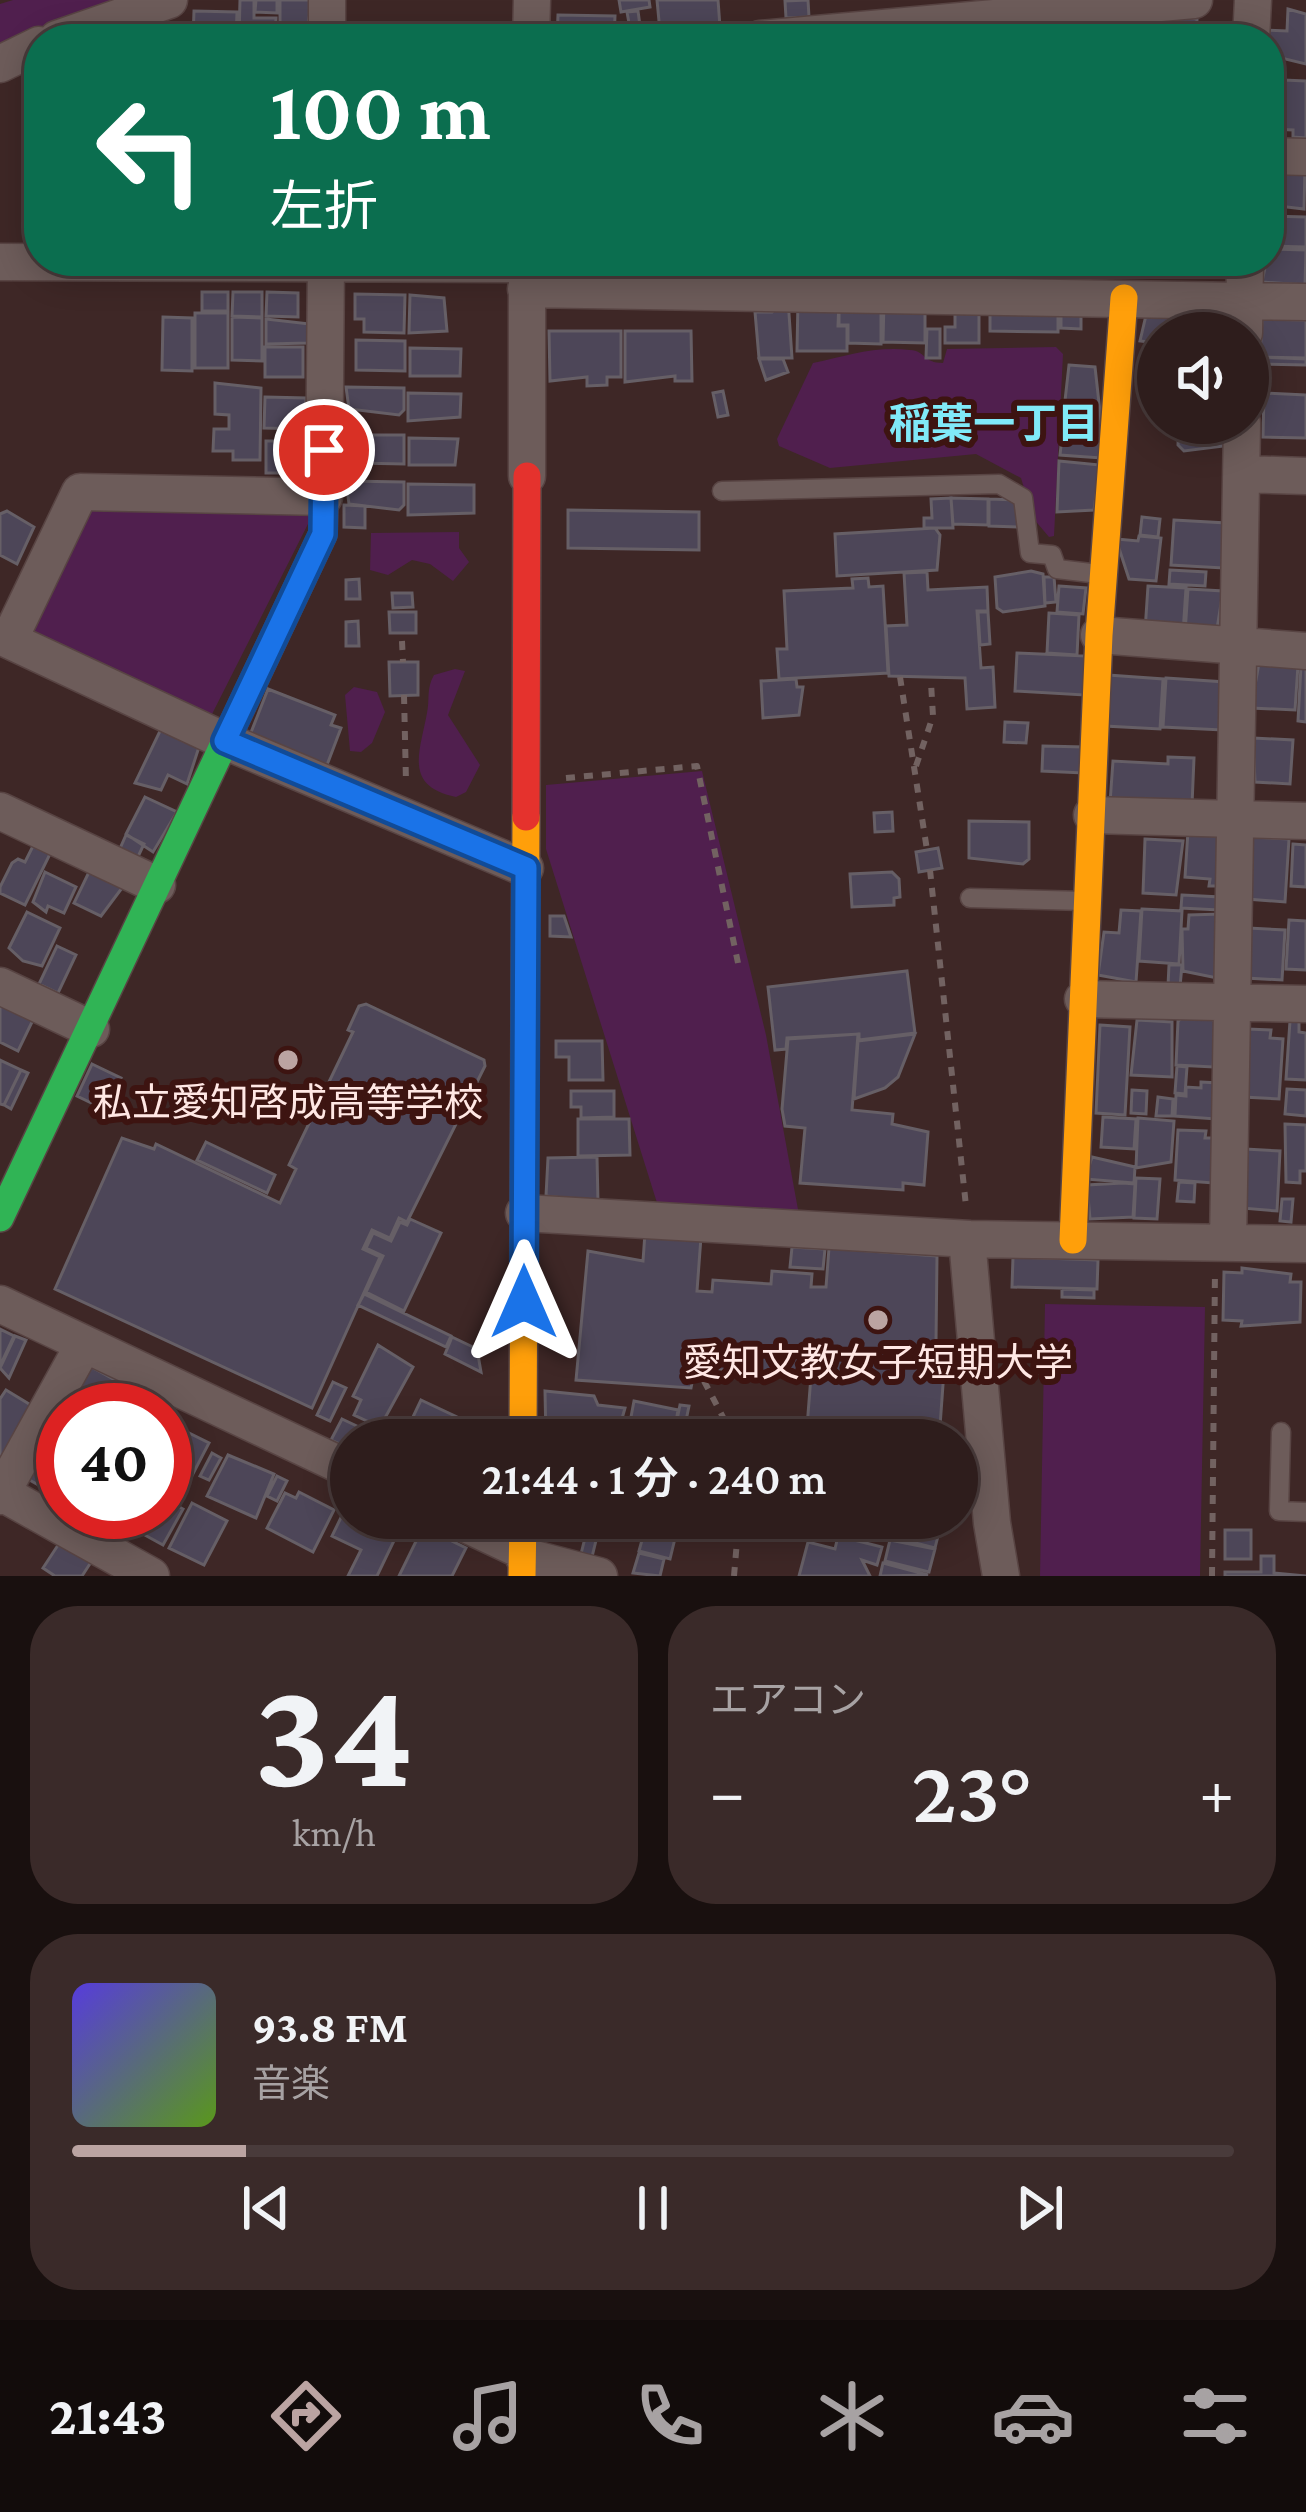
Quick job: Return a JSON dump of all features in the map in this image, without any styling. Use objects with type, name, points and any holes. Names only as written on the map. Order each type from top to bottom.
[{"type":"street","points":[[100,24],[169,0]]},
{"type":"street","points":[[927,24],[1194,0]]},
{"type":"street","points":[[0,1218],[16,1144],[91,1029],[323,534],[326,276]]},
{"type":"street","points":[[523,1419],[527,276]]},
{"type":"street","points":[[619,276],[1124,298],[1212,312]]},
{"type":"street","points":[[1244,312],[1245,276]]},
{"type":"street","points":[[1073,1240],[1099,635],[1124,298]]},
{"type":"street","points":[[1265,312],[1306,302]]},
{"type":"street","points":[[1221,1243],[1232,1002],[1242,444]]},
{"type":"street","points":[[1241,474],[1306,476]]},
{"type":"street","points":[[324,497],[80,492],[4,638],[225,741],[526,868]]},
{"type":"street","points":[[1099,635],[1306,651]]},
{"type":"street","points":[[0,812],[158,885]]},
{"type":"street","points":[[1091,815],[1306,821]]},
{"type":"street","points":[[0,986],[91,1029]]},
{"type":"street","points":[[1083,999],[1306,1004]]},
{"type":"street","points":[[524,1213],[968,1239],[1306,1244]]},
{"type":"street","points":[[968,1239],[1001,1576]]},
{"type":"street","points":[[0,1304],[330,1460]]},
{"type":"street","points":[[84,1344],[1,1493],[151,1576]]},
{"type":"street","points":[[523,1550],[599,1576]]},
{"type":"lane","points":[[722,491],[999,484],[1023,498],[1030,553],[1052,555],[1057,569],[1104,574]]},
{"type":"lane","points":[[970,898],[1088,902]]},
{"type":"lane","points":[[1281,1432],[1279,1511],[1306,1512]]},
{"type":"path","points":[[402,641],[403,662]]},
{"type":"path","points":[[900,677],[926,850]]},
{"type":"path","points":[[914,770],[933,716],[931,683]]},
{"type":"path","points":[[404,695],[406,793]]},
{"type":"path","points":[[526,782],[697,766],[738,963]]},
{"type":"path","points":[[930,870],[968,1239]]},
{"type":"path","points":[[1211,1576],[1221,1243]]},
{"type":"path","points":[[704,1381],[724,1419]]},
{"type":"path","points":[[734,1576],[737,1539]]},
{"type":"shaded area","points":[[120,0],[57,24],[24,24],[24,37],[0,46],[0,4]]},
{"type":"shaded area","points":[[1056,347],[1063,354],[1054,536],[1049,537],[1033,518],[1021,478],[976,454],[830,468],[779,446],[777,439],[813,363],[884,349],[915,351],[943,363],[947,349]]},
{"type":"shaded area","points":[[93,507],[304,510],[311,518],[209,720],[34,637],[29,624],[83,514]]},
{"type":"shaded area","points":[[459,532],[459,548],[469,562],[453,581],[430,564],[412,560],[388,575],[370,570],[371,533]]},
{"type":"shaded area","points":[[465,671],[448,715],[480,765],[466,792],[456,797],[428,785],[419,766],[432,680],[434,675]]},
{"type":"shaded area","points":[[354,687],[377,692],[385,712],[372,743],[361,752],[350,751],[345,695]]},
{"type":"shaded area","points":[[702,771],[766,1035],[799,1215],[658,1206],[546,849],[546,785]]},
{"type":"shaded area","points":[[1045,1304],[1205,1307],[1200,1576],[1040,1576]]},
{"type":"building","points":[[240,0],[254,0],[254,18],[276,18],[276,24],[239,24]]},
{"type":"building","points":[[256,0],[277,0],[277,13],[255,12]]},
{"type":"building","points":[[280,0],[312,0],[308,24],[280,24]]},
{"type":"building","points":[[619,0],[649,0],[650,7],[621,12]]},
{"type":"building","points":[[657,0],[718,0],[720,24],[659,24]]},
{"type":"building","points":[[808,0],[809,17],[786,18],[785,1]]},
{"type":"building","points":[[1288,9],[1306,14],[1306,64],[1284,59]]},
{"type":"building","points":[[194,11],[237,12],[237,24],[194,24]]},
{"type":"building","points":[[638,11],[640,24],[629,24],[627,12]]},
{"type":"building","points":[[558,15],[615,16],[615,24],[558,24]]},
{"type":"building","points":[[1173,15],[1197,19],[1197,24],[1173,24]]},
{"type":"building","points":[[1284,80],[1306,81],[1306,138],[1293,137],[1293,130],[1284,130]]},
{"type":"building","points":[[1305,167],[1304,209],[1284,207],[1284,171]]},
{"type":"building","points":[[1284,216],[1306,217],[1306,247],[1284,246]]},
{"type":"building","points":[[1284,249],[1306,250],[1305,285],[1262,282],[1263,276],[1284,276]]},
{"type":"building","points":[[202,292],[228,292],[228,311],[202,311]]},
{"type":"building","points":[[233,292],[262,292],[262,317],[232,316]]},
{"type":"building","points":[[267,292],[298,293],[298,317],[266,316]]},
{"type":"building","points":[[355,294],[405,295],[404,333],[364,332],[364,319],[355,319]]},
{"type":"building","points":[[410,295],[444,298],[447,331],[409,333]]},
{"type":"building","points":[[788,299],[792,358],[759,358],[755,312],[772,312]]},
{"type":"building","points":[[798,300],[839,300],[838,326],[847,326],[847,351],[797,351]]},
{"type":"building","points":[[839,300],[881,302],[881,344],[848,343],[848,325],[839,325]]},
{"type":"building","points":[[884,302],[925,303],[925,343],[883,342]]},
{"type":"building","points":[[979,304],[979,343],[945,343],[945,327],[955,327],[955,313]]},
{"type":"building","points":[[990,305],[1058,306],[1058,332],[990,331]]},
{"type":"building","points":[[1061,307],[1081,307],[1081,329],[1061,328]]},
{"type":"building","points":[[195,313],[228,313],[228,368],[195,368]]},
{"type":"building","points":[[163,317],[192,318],[192,371],[162,370]]},
{"type":"building","points":[[232,317],[262,318],[262,361],[232,360]]},
{"type":"building","points":[[266,319],[310,324],[309,343],[266,344]]},
{"type":"building","points":[[1269,319],[1306,320],[1306,358],[1269,357]]},
{"type":"building","points":[[927,329],[940,329],[940,358],[926,358]]},
{"type":"building","points":[[549,331],[621,331],[621,377],[607,377],[607,385],[587,386],[587,377],[550,381]]},
{"type":"building","points":[[625,331],[691,331],[692,381],[675,381],[675,376],[625,382]]},
{"type":"building","points":[[356,340],[405,341],[405,371],[356,370]]},
{"type":"building","points":[[265,347],[303,347],[303,377],[265,377]]},
{"type":"building","points":[[410,348],[461,349],[460,376],[410,376]]},
{"type":"building","points":[[1269,357],[1306,359],[1306,365],[1269,364]]},
{"type":"building","points":[[759,359],[783,359],[788,372],[766,380]]},
{"type":"building","points":[[1069,365],[1095,367],[1103,439],[1061,436]]},
{"type":"building","points":[[215,383],[261,388],[260,460],[233,460],[233,451],[213,451],[214,429],[229,429],[229,415],[215,414]]},
{"type":"building","points":[[346,387],[404,388],[404,410],[399,415],[349,409]]},
{"type":"building","points":[[723,391],[728,415],[718,417],[713,393]]},
{"type":"building","points":[[408,393],[461,394],[460,417],[408,421]]},
{"type":"building","points":[[1269,393],[1306,395],[1306,438],[1269,437]]},
{"type":"building","points":[[265,397],[306,398],[305,429],[264,428]]},
{"type":"building","points":[[356,435],[404,435],[404,464],[356,463]]},
{"type":"building","points":[[1062,437],[1103,440],[1101,458],[1060,455]]},
{"type":"building","points":[[409,438],[458,439],[455,465],[409,465]]},
{"type":"building","points":[[266,441],[306,441],[305,473],[266,473]]},
{"type":"building","points":[[1178,444],[1224,444],[1184,451]]},
{"type":"building","points":[[1059,461],[1100,465],[1094,510],[1057,512]]},
{"type":"building","points":[[346,481],[404,482],[404,505],[399,510],[349,504]]},
{"type":"building","points":[[408,484],[474,485],[474,513],[408,515]]},
{"type":"building","points":[[951,498],[988,499],[988,525],[953,524]]},
{"type":"building","points":[[951,498],[953,528],[924,528],[924,518],[932,518],[931,499]]},
{"type":"building","points":[[989,499],[1019,500],[1018,527],[989,526]]},
{"type":"building","points":[[344,505],[365,506],[365,528],[344,527]]},
{"type":"building","points":[[568,510],[699,512],[699,550],[568,548]]},
{"type":"building","points":[[7,511],[34,527],[17,564],[0,555],[0,514]]},
{"type":"building","points":[[1142,517],[1160,519],[1158,537],[1140,535]]},
{"type":"building","points":[[1174,520],[1226,523],[1223,568],[1171,565]]},
{"type":"building","points":[[935,528],[940,535],[937,570],[837,576],[835,534]]},
{"type":"building","points":[[1139,536],[1161,538],[1156,581],[1129,579],[1116,539],[1138,541]]},
{"type":"building","points":[[1170,570],[1206,572],[1205,586],[1169,584]]},
{"type":"building","points":[[1031,571],[1043,574],[1045,606],[1003,612],[997,608],[995,577]]},
{"type":"building","points":[[927,572],[928,590],[987,587],[988,611],[977,611],[981,668],[993,667],[995,707],[967,709],[965,678],[889,676],[886,626],[907,625],[904,573]]},
{"type":"building","points":[[1044,577],[1054,577],[1056,602],[1045,603]]},
{"type":"building","points":[[868,578],[869,587],[883,586],[888,673],[779,679],[777,649],[787,649],[784,591],[853,588],[852,579]]},
{"type":"building","points":[[359,579],[360,599],[346,599],[346,580]]},
{"type":"building","points":[[1059,586],[1086,588],[1083,614],[1057,612]]},
{"type":"building","points":[[1148,586],[1186,588],[1183,633],[1145,631]]},
{"type":"building","points":[[1188,589],[1223,591],[1216,635],[1185,633]]},
{"type":"building","points":[[392,593],[412,593],[413,607],[393,608]]},
{"type":"building","points":[[389,612],[416,612],[416,633],[390,633]]},
{"type":"building","points":[[978,612],[988,612],[990,644],[980,645]]},
{"type":"building","points":[[1049,613],[1079,615],[1077,655],[1047,653]]},
{"type":"building","points":[[358,621],[359,646],[346,646],[346,622]]},
{"type":"building","points":[[1017,653],[1086,656],[1084,695],[1015,691]]},
{"type":"building","points":[[389,662],[418,662],[418,695],[390,696]]},
{"type":"building","points":[[1259,663],[1298,665],[1295,710],[1251,708]]},
{"type":"building","points":[[1301,666],[1306,666],[1306,722],[1298,721]]},
{"type":"building","points":[[1108,675],[1163,679],[1160,729],[1105,726]]},
{"type":"building","points":[[1166,678],[1225,682],[1222,730],[1163,727]]},
{"type":"building","points":[[796,679],[797,687],[803,687],[799,715],[763,718],[761,681]]},
{"type":"building","points":[[268,689],[335,715],[331,725],[341,728],[327,765],[250,735]]},
{"type":"building","points":[[1005,722],[1028,723],[1026,743],[1004,742]]},
{"type":"building","points":[[161,729],[199,747],[187,784],[168,775],[161,790],[135,783]]},
{"type":"building","points":[[1253,738],[1293,740],[1290,784],[1255,782]]},
{"type":"building","points":[[1043,746],[1084,747],[1083,773],[1042,771]]},
{"type":"building","points":[[1168,757],[1194,758],[1192,805],[1110,803],[1113,761],[1168,764]]},
{"type":"building","points":[[145,797],[177,812],[153,852],[126,834]]},
{"type":"building","points":[[892,812],[893,831],[875,832],[874,813]]},
{"type":"building","points":[[969,821],[1029,822],[1029,859],[1023,864],[969,858]]},
{"type":"building","points":[[1188,831],[1221,837],[1218,886],[1209,886],[1210,879],[1185,877]]},
{"type":"building","points":[[126,835],[144,844],[136,861],[118,853]]},
{"type":"building","points":[[1251,837],[1289,839],[1285,902],[1247,899]]},
{"type":"building","points":[[1145,839],[1183,841],[1176,895],[1143,893]]},
{"type":"building","points":[[1293,844],[1306,845],[1306,887],[1291,886]]},
{"type":"building","points":[[33,846],[50,854],[25,905],[0,893],[0,887],[12,863],[25,862]]},
{"type":"building","points":[[938,848],[942,868],[919,872],[916,852]]},
{"type":"building","points":[[45,872],[76,887],[64,913],[48,906],[46,912],[33,902]]},
{"type":"building","points":[[89,872],[122,888],[101,916],[74,903]]},
{"type":"building","points":[[892,872],[899,879],[900,897],[894,898],[894,905],[852,907],[850,874]]},
{"type":"building","points":[[1182,895],[1220,897],[1219,910],[1181,908]]},
{"type":"building","points":[[1142,909],[1182,911],[1179,964],[1139,961]]},
{"type":"building","points":[[1121,910],[1141,911],[1136,982],[1098,975],[1104,932],[1119,933]]},
{"type":"building","points":[[27,912],[60,928],[42,966],[23,961],[9,948]]},
{"type":"building","points":[[1221,914],[1217,978],[1183,971],[1182,929],[1188,929],[1189,915]]},
{"type":"building","points":[[550,916],[564,916],[571,937],[550,936]]},
{"type":"building","points":[[1289,920],[1306,921],[1306,970],[1286,969]]},
{"type":"building","points":[[1248,928],[1285,930],[1282,980],[1246,978]]},
{"type":"building","points":[[57,946],[76,955],[58,993],[39,984]]},
{"type":"building","points":[[1169,965],[1182,965],[1180,987],[1168,986]]},
{"type":"building","points":[[907,971],[915,1033],[859,1040],[859,1034],[787,1038],[786,1049],[775,1050],[768,987]]},
{"type":"building","points":[[0,1004],[33,1020],[18,1051],[0,1042]]},
{"type":"building","points":[[366,1004],[484,1060],[485,1066],[407,1222],[399,1218],[390,1238],[372,1230],[363,1249],[380,1257],[312,1408],[55,1289],[122,1138],[154,1149],[156,1144],[280,1203],[296,1169],[289,1165],[353,1032],[348,1030],[359,1006]]},
{"type":"building","points":[[1184,1016],[1211,1018],[1216,1023],[1213,1067],[1176,1065],[1178,1021]]},
{"type":"building","points":[[1137,1020],[1172,1022],[1172,1077],[1131,1075]]},
{"type":"building","points":[[1290,1021],[1299,1021],[1299,1032],[1306,1033],[1306,1080],[1286,1079]]},
{"type":"building","points":[[1100,1025],[1130,1027],[1125,1115],[1096,1113]]},
{"type":"building","points":[[1247,1029],[1271,1030],[1270,1038],[1283,1039],[1279,1099],[1243,1097]]},
{"type":"building","points":[[858,1034],[852,1110],[893,1114],[892,1124],[928,1132],[924,1185],[903,1183],[903,1190],[800,1183],[805,1128],[785,1126],[782,1109],[788,1039]]},
{"type":"building","points":[[915,1034],[898,1077],[885,1088],[854,1099],[858,1041]]},
{"type":"building","points":[[556,1041],[602,1041],[603,1080],[569,1080],[569,1057],[556,1057]]},
{"type":"building","points":[[0,1060],[21,1070],[4,1105],[0,1104]]},
{"type":"building","points":[[92,1064],[121,1078],[106,1110],[77,1096]]},
{"type":"building","points":[[1177,1066],[1187,1067],[1185,1094],[1175,1093]]},
{"type":"building","points":[[21,1070],[28,1073],[11,1109],[4,1105]]},
{"type":"building","points":[[1201,1082],[1218,1083],[1216,1119],[1175,1116],[1176,1095],[1186,1096],[1186,1087],[1201,1088]]},
{"type":"building","points":[[1287,1089],[1306,1090],[1306,1116],[1285,1114]]},
{"type":"building","points":[[1132,1090],[1147,1091],[1146,1114],[1131,1113]]},
{"type":"building","points":[[571,1091],[614,1091],[614,1117],[581,1118],[581,1107],[571,1107]]},
{"type":"building","points":[[1158,1097],[1173,1099],[1172,1116],[1156,1116]]},
{"type":"building","points":[[1103,1117],[1136,1119],[1134,1149],[1101,1147]]},
{"type":"building","points":[[1138,1118],[1174,1121],[1171,1162],[1136,1168]]},
{"type":"building","points":[[578,1119],[629,1119],[630,1155],[578,1156]]},
{"type":"building","points":[[1285,1124],[1306,1125],[1306,1171],[1300,1171],[1300,1183],[1286,1182]]},
{"type":"building","points":[[1178,1130],[1206,1131],[1205,1138],[1215,1138],[1213,1183],[1175,1180]]},
{"type":"building","points":[[206,1142],[275,1175],[267,1193],[197,1160]]},
{"type":"building","points":[[1245,1149],[1280,1151],[1277,1211],[1241,1208]]},
{"type":"building","points":[[597,1157],[598,1202],[546,1196],[548,1158]]},
{"type":"building","points":[[1092,1157],[1135,1167],[1134,1183],[1085,1179]]},
{"type":"building","points":[[1136,1178],[1160,1179],[1157,1219],[1134,1218]]},
{"type":"building","points":[[1179,1182],[1195,1183],[1194,1202],[1177,1201]]},
{"type":"building","points":[[1135,1184],[1133,1217],[1090,1219],[1087,1185]]},
{"type":"building","points":[[1282,1199],[1293,1199],[1291,1222],[1280,1221]]},
{"type":"building","points":[[410,1219],[441,1233],[404,1311],[366,1292],[383,1256],[366,1248],[373,1233],[391,1241],[400,1222],[407,1225]]},
{"type":"building","points":[[645,1233],[701,1237],[697,1291],[712,1292],[713,1280],[771,1284],[772,1271],[812,1274],[811,1287],[826,1287],[829,1248],[937,1256],[936,1342],[946,1343],[941,1419],[808,1419],[811,1376],[706,1369],[707,1362],[696,1362],[691,1388],[576,1380],[588,1251],[643,1261]]},
{"type":"building","points":[[792,1247],[825,1249],[823,1269],[790,1267]]},
{"type":"building","points":[[1013,1257],[1098,1260],[1097,1289],[1012,1287]]},
{"type":"building","points":[[1242,1268],[1291,1274],[1290,1282],[1301,1282],[1300,1322],[1241,1326],[1242,1321],[1223,1320],[1224,1272],[1242,1273]]},
{"type":"building","points":[[1062,1289],[1094,1290],[1094,1298],[1062,1297]]},
{"type":"building","points":[[364,1294],[451,1336],[446,1347],[358,1305]]},
{"type":"building","points":[[0,1329],[14,1336],[0,1366]]},
{"type":"building","points":[[15,1336],[26,1340],[9,1378],[0,1368]]},
{"type":"building","points":[[452,1337],[477,1349],[481,1372],[445,1354]]},
{"type":"building","points":[[378,1345],[413,1367],[384,1419],[354,1415],[361,1400],[353,1396]]},
{"type":"building","points":[[88,1365],[120,1383],[78,1383]]},
{"type":"building","points":[[333,1382],[346,1388],[330,1421],[317,1415]]},
{"type":"building","points":[[6,1390],[34,1407],[0,1461],[0,1399]]},
{"type":"building","points":[[545,1391],[594,1396],[598,1405],[625,1408],[622,1419],[546,1419]]},
{"type":"building","points":[[421,1400],[457,1417],[456,1419],[412,1419]]},
{"type":"building","points":[[634,1401],[678,1410],[676,1419],[631,1419]]},
{"type":"building","points":[[680,1405],[689,1406],[686,1419],[677,1419]]},
{"type":"building","points":[[192,1434],[209,1443],[192,1476]]},
{"type":"building","points":[[212,1453],[221,1458],[209,1480],[200,1476]]},
{"type":"building","points":[[228,1455],[274,1474],[256,1518],[207,1496]]},
{"type":"building","points":[[36,1460],[36,1484],[26,1478]]},
{"type":"building","points":[[277,1476],[287,1481],[277,1501],[267,1496]]},
{"type":"building","points":[[299,1492],[330,1508],[330,1518],[313,1552],[267,1528],[285,1493],[296,1498]]},
{"type":"building","points":[[192,1503],[227,1521],[204,1565],[169,1548],[174,1539],[192,1539]]},
{"type":"building","points":[[1225,1530],[1251,1530],[1251,1559],[1225,1559]]},
{"type":"building","points":[[62,1539],[95,1556],[82,1576],[55,1576],[43,1568]]},
{"type":"building","points":[[338,1539],[395,1539],[377,1576],[348,1576],[361,1550]]},
{"type":"building","points":[[417,1539],[448,1539],[466,1548],[452,1576],[399,1576]]},
{"type":"building","points":[[585,1539],[596,1539],[591,1561],[580,1558]]},
{"type":"building","points":[[642,1539],[675,1539],[670,1559],[639,1551]]},
{"type":"building","points":[[837,1539],[882,1547],[877,1565],[862,1560],[870,1576],[799,1576],[808,1542],[835,1549]]},
{"type":"building","points":[[900,1539],[937,1539],[935,1548]]},
{"type":"building","points":[[890,1540],[935,1549],[929,1572],[885,1561]]},
{"type":"building","points":[[639,1553],[664,1559],[660,1576],[633,1573]]},
{"type":"building","points":[[1261,1556],[1274,1556],[1274,1573],[1306,1576],[1225,1576],[1225,1572],[1261,1572]]},
{"type":"building","points":[[883,1563],[928,1575],[880,1576]]},
{"type":"traffic: fast","points":[[0,1218],[323,534],[324,497]]},
{"type":"traffic: slow","points":[[1073,1240],[1099,635],[1124,298]]},
{"type":"traffic: slow","points":[[523,1419],[526,817]]},
{"type":"traffic: slow","points":[[522,1576],[523,1539]]},
{"type":"traffic: jam","points":[[526,817],[527,476]]},
{"type":"place","name":"私立愛知啓成高等学校","points":[[288,1060]]},
{"type":"place","name":"愛知文教女子短期大学","points":[[878,1320]]},
{"type":"district","name":"稲葉一丁目","points":[[994,423]]},
{"type":"route","points":[[324,450],[323,534],[225,741],[526,868],[524,1302]]}]
